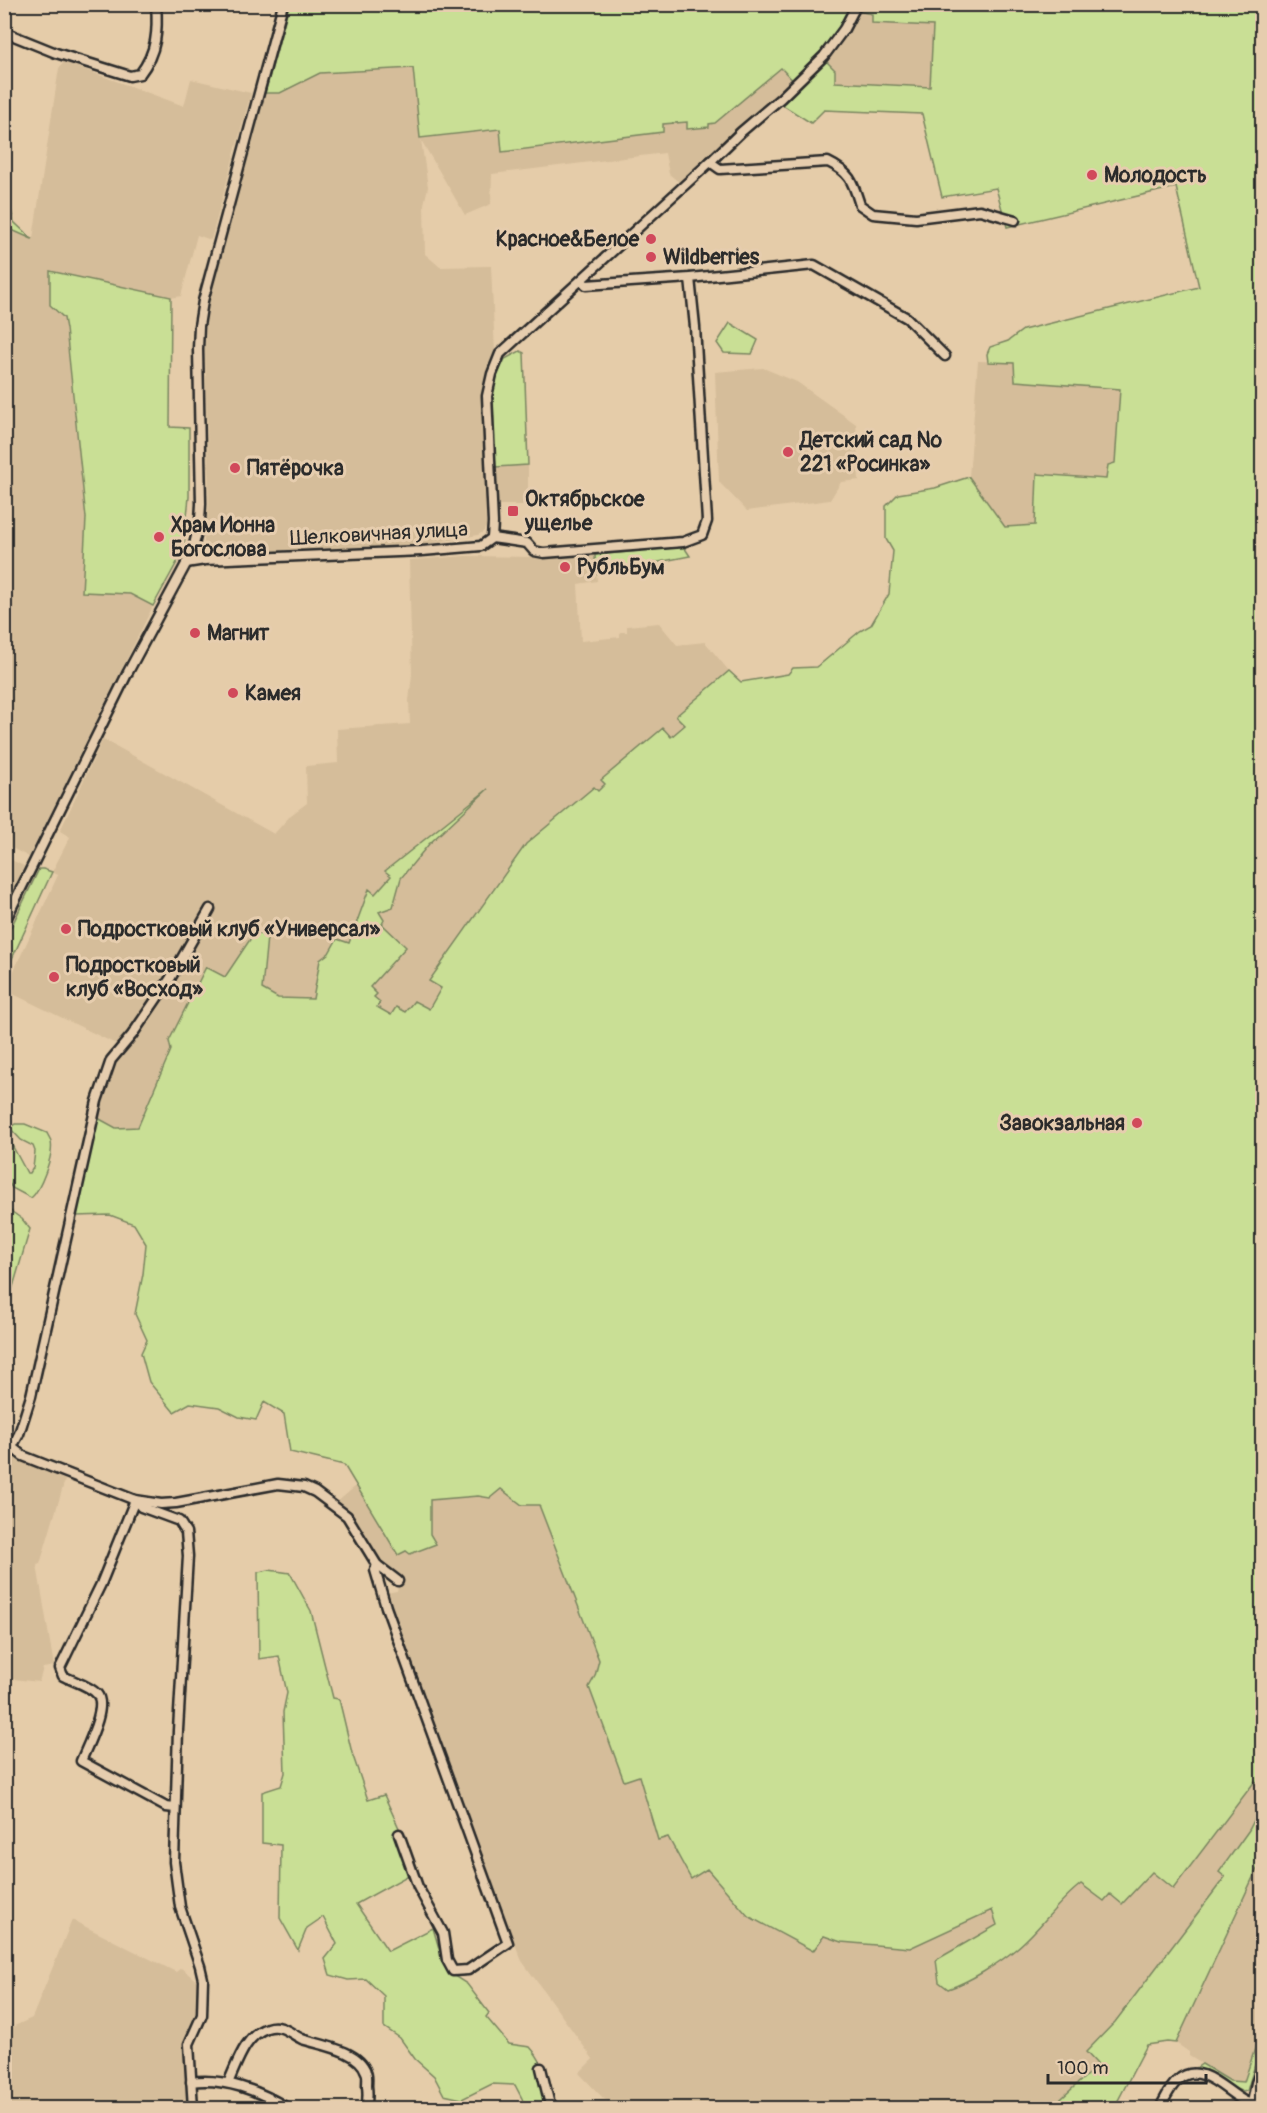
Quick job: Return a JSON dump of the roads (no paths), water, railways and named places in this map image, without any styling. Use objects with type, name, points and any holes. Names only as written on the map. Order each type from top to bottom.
[{"type":"street","points":[[4,32],[56,53],[130,76],[140,74],[147,65],[158,33],[156,4]]},
{"type":"street","points":[[4,923],[197,538],[200,520],[198,350],[203,301],[283,4]]},
{"type":"street","name":"Шелковичная улица","points":[[186,563],[205,560],[470,547],[482,546],[492,538],[487,396],[500,354],[741,132],[781,98],[824,56],[844,29],[857,4]]},
{"type":"street","points":[[710,162],[720,169],[828,162],[843,169],[855,187],[860,205],[873,214],[916,218],[980,210],[1015,220]]},
{"type":"street","points":[[581,280],[586,285],[690,278],[814,265],[907,318],[945,356]]},
{"type":"street","points":[[492,538],[527,543],[534,551],[544,553],[683,542],[702,535],[707,521],[690,278]]},
{"type":"street","points":[[12,1447],[19,1434],[31,1396],[97,1101],[111,1060],[132,1035],[170,979],[210,909]]},
{"type":"street","points":[[4,1441],[23,1456],[135,1500],[161,1504],[176,1503],[278,1484],[304,1488],[315,1492],[347,1516],[377,1565],[398,1581]]},
{"type":"street","points":[[135,1500],[100,1584],[60,1668],[63,1676],[96,1692],[101,1701],[100,1711],[81,1761],[166,1807],[175,1808]]},
{"type":"street","points":[[135,1500],[141,1507],[179,1521],[186,1532],[188,1556],[175,1808],[175,1881],[180,1907],[203,1979],[202,2015],[189,2044],[193,2109]]},
{"type":"street","points":[[377,1565],[375,1570],[386,1607],[508,1942],[468,1970],[453,1971],[447,1960],[443,1933],[418,1887],[399,1834]]},
{"type":"street","points":[[228,2083],[242,2052],[254,2036],[275,2026],[299,2038],[352,2055],[366,2070],[368,2099],[366,2109]]},
{"type":"street","points":[[542,2068],[549,2101],[554,2109]]},
{"type":"street","points":[[1251,2106],[1256,2083],[1263,2068]]},
{"type":"street","points":[[1160,2109],[1170,2089],[1179,2079],[1190,2074],[1204,2075],[1251,2106],[1263,2106]]},
{"type":"street","points":[[191,2082],[228,2083],[274,2100],[287,2109]]},
{"type":"place","name":"Молодость","points":[[1092,175]]},
{"type":"place","name":"Красное&Белое","points":[[651,239]]},
{"type":"place","name":"Wildberries","points":[[651,257]]},
{"type":"place","name":"Детский сад № 221 «Росинка»","points":[[788,452]]},
{"type":"place","name":"Пятёрочка","points":[[235,468]]},
{"type":"place","name":"Октябрьское ущелье","points":[[513,511]]},
{"type":"place","name":"Храм Ионна Богослова","points":[[159,537]]},
{"type":"place","name":"РубльБум","points":[[565,567]]},
{"type":"place","name":"Магнит","points":[[195,633]]},
{"type":"place","name":"Камея","points":[[233,693]]},
{"type":"place","name":"Подростковый клуб «Универсал»","points":[[66,929]]},
{"type":"place","name":"Подростковый клуб «Восход»","points":[[54,977]]},
{"type":"place","name":"Завокзальная","points":[[1137,1123]]}]
